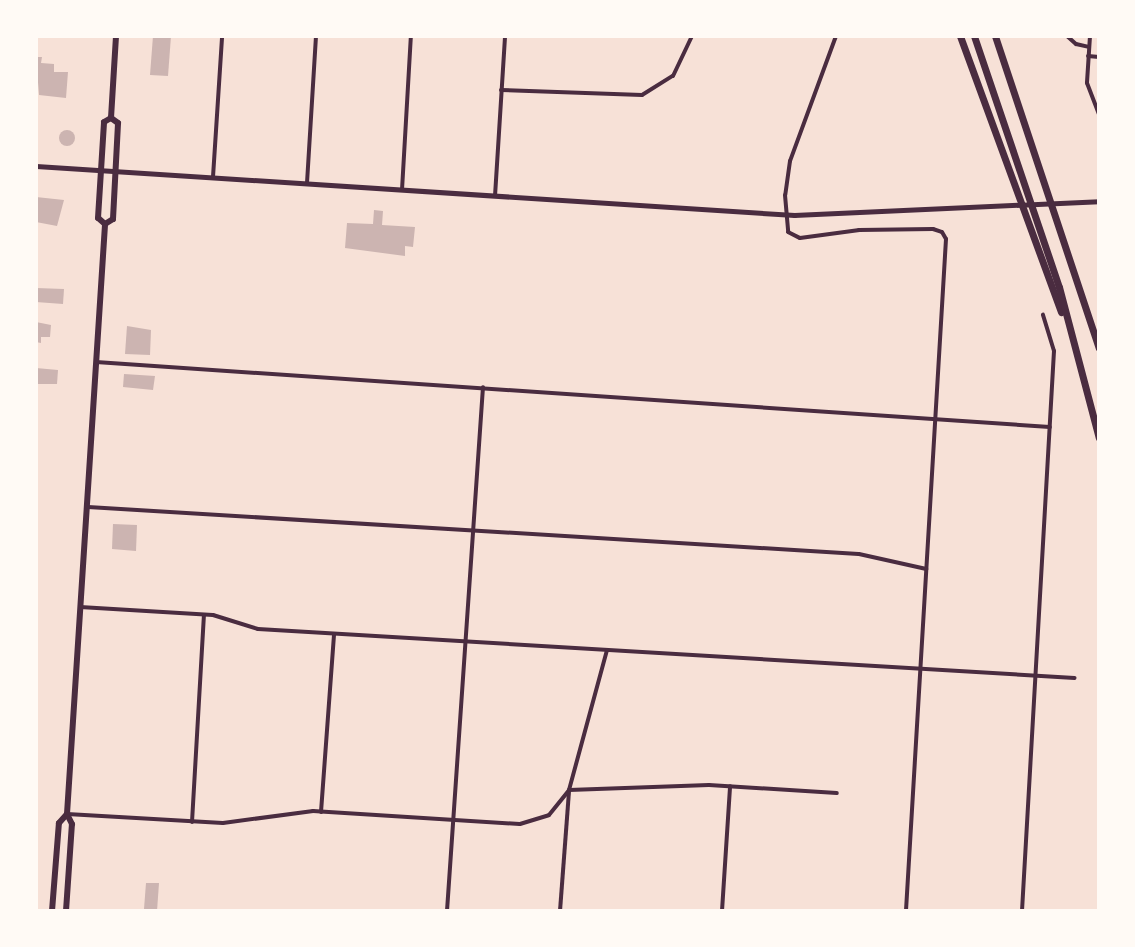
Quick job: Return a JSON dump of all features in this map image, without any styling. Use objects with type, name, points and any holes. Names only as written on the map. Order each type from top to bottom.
[{"type":"highway","points":[[960,36],[1051,290],[1068,325]]},
{"type":"highway","points":[[974,36],[1059,287],[1099,438]]},
{"type":"highway","points":[[995,36],[1099,348]]},
{"type":"main road","points":[[111,118],[116,36]]},
{"type":"main road","points":[[105,224],[98,218],[104,122],[111,118]]},
{"type":"main road","points":[[105,224],[113,219],[116,171],[118,123],[111,118]]},
{"type":"main road","points":[[66,911],[72,824],[67,814],[105,224]]},
{"type":"main road","points":[[52,911],[59,823],[67,814]]},
{"type":"street","points":[[213,177],[222,36]]},
{"type":"street","points":[[307,183],[316,36]]},
{"type":"street","points":[[402,190],[411,36]]},
{"type":"street","points":[[495,196],[505,36]]},
{"type":"street","points":[[501,90],[627,97],[645,94],[664,84],[678,68],[692,36]]},
{"type":"street","points":[[836,36],[792,153],[785,215],[788,232],[800,238],[859,230],[942,232],[946,244],[906,911]]},
{"type":"street","points":[[1067,36],[1076,44],[1089,47]]},
{"type":"street","points":[[1090,36],[1087,83],[1099,115]]},
{"type":"street","points":[[1088,56],[1099,57]]},
{"type":"street","points":[[36,166],[785,215],[1099,201]]},
{"type":"street","points":[[1022,911],[1054,351],[1043,315]]},
{"type":"street","points":[[96,362],[1050,427]]},
{"type":"street","points":[[447,911],[483,387]]},
{"type":"street","points":[[87,507],[859,554],[926,569]]},
{"type":"street","points":[[80,607],[204,615],[258,629],[1075,678]]},
{"type":"street","points":[[192,822],[204,615]]},
{"type":"street","points":[[321,812],[334,634]]},
{"type":"street","points":[[560,911],[569,790],[607,650]]},
{"type":"street","points":[[569,790],[730,786],[837,793]]},
{"type":"street","points":[[722,911],[730,786]]},
{"type":"street","points":[[67,814],[223,823],[321,812],[532,823],[552,813],[569,790]]},
{"type":"building","points":[[153,36],[171,36],[168,76],[150,75]]},
{"type":"building","points":[[36,57],[42,57],[41,63],[54,64],[54,72],[68,72],[66,98],[39,95]]},
{"type":"building","points":[[64,130],[70,130],[75,138],[73,144],[64,146],[59,141],[59,135]]},
{"type":"building","points":[[36,197],[64,200],[57,226],[36,222]]},
{"type":"building","points":[[374,210],[383,211],[382,225],[415,227],[413,247],[405,246],[405,256],[345,248],[347,223],[373,224]]},
{"type":"building","points":[[36,288],[64,289],[63,304],[36,302]]},
{"type":"building","points":[[36,322],[51,325],[50,337],[41,337],[41,343],[36,342]]},
{"type":"building","points":[[127,326],[151,330],[150,355],[125,354]]},
{"type":"building","points":[[36,368],[58,370],[57,384],[36,384]]},
{"type":"building","points":[[124,374],[155,376],[153,390],[123,387]]},
{"type":"building","points":[[113,524],[137,525],[136,551],[112,549]]},
{"type":"building","points":[[146,883],[159,883],[157,911],[144,909]]}]
